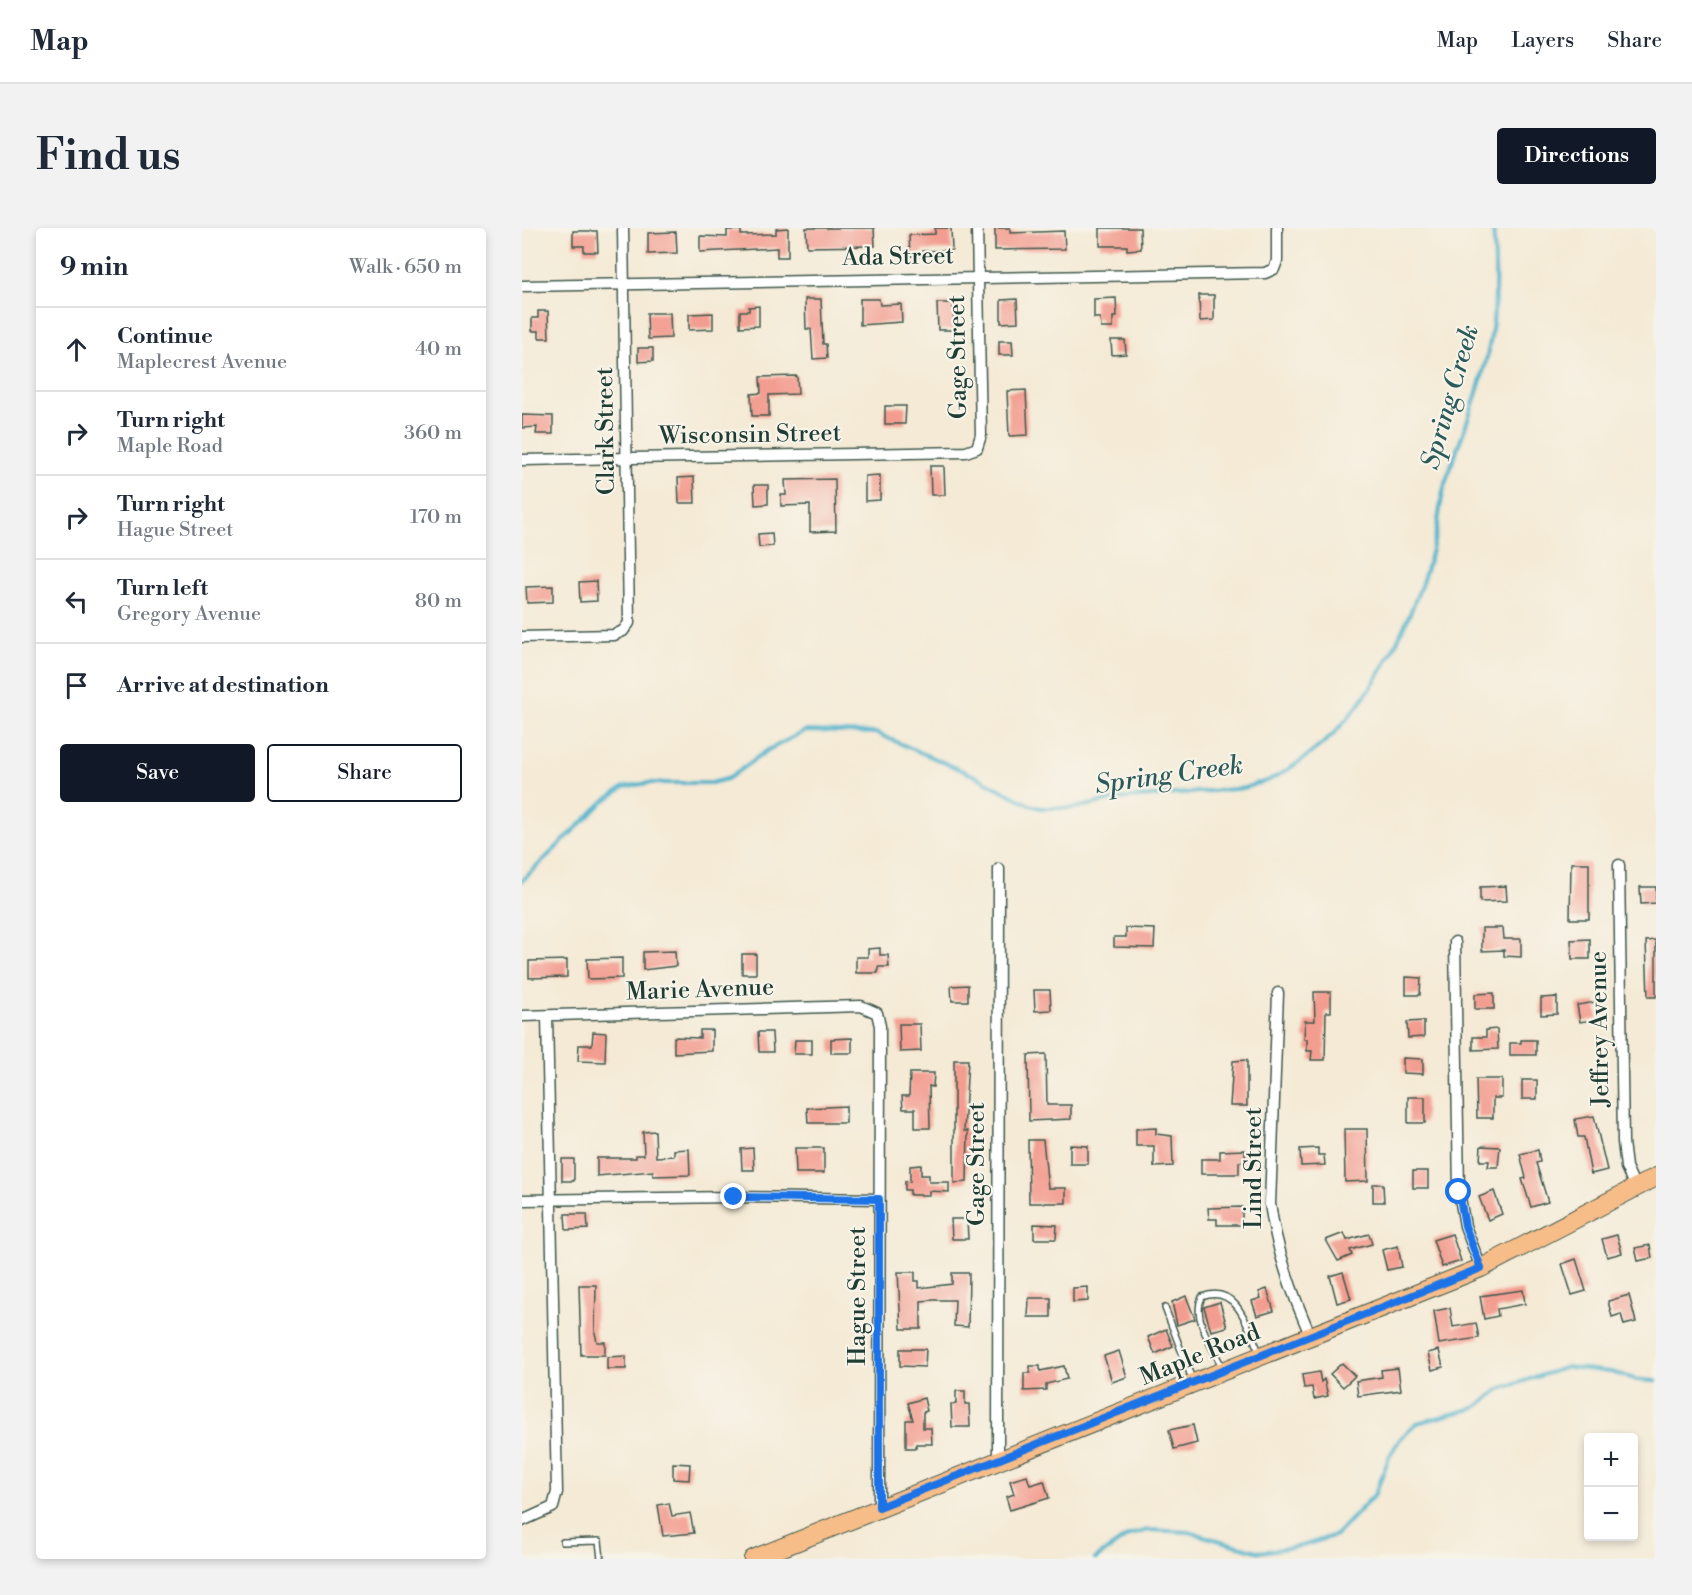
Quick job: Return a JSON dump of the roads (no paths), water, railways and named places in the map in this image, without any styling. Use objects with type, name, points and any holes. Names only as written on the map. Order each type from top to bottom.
[{"type":"main road","name":"Maple Road","points":[[753,1559],[1481,1268],[1656,1177]]},
{"type":"street","name":"Clark Street","points":[[522,637],[614,635],[622,631],[629,623],[623,228]]},
{"type":"street","name":"Gage Street","points":[[977,228],[981,435],[977,448]]},
{"type":"street","name":"Ada Street","points":[[522,286],[1265,273],[1274,268],[1277,261],[1277,228]]},
{"type":"street","name":"Wisconsin Street","points":[[522,460],[966,452],[977,448]]},
{"type":"street","name":"Jeffrey Avenue","points":[[1618,865],[1623,1142],[1626,1167],[1636,1189]]},
{"type":"street","name":"Gage Street","points":[[998,1460],[999,869]]},
{"type":"street","points":[[1455,942],[1459,1192],[1465,1226],[1481,1268]]},
{"type":"street","name":"Lind Street","points":[[1278,993],[1270,1204],[1275,1239],[1286,1277],[1311,1337]]},
{"type":"street","name":"Marie Avenue","points":[[522,1016],[861,1006],[877,1013]]},
{"type":"street","name":"Hague Street","points":[[877,1013],[880,1026],[879,1507]]},
{"type":"street","points":[[522,1521],[553,1508],[557,1492],[547,1016]]},
{"type":"street","points":[[522,1200],[879,1199]]},
{"type":"lane","points":[[1224,1371],[1199,1317],[1197,1306],[1202,1297],[1220,1293],[1228,1297],[1239,1309],[1262,1356]]},
{"type":"lane","points":[[1165,1308],[1193,1383]]},
{"type":"lane","points":[[563,1542],[599,1541],[601,1559]]},
{"type":"waterway","name":"Spring Creek","points":[[522,881],[604,801],[624,787],[648,783],[711,783],[727,779],[768,750],[805,731],[876,733],[975,776],[1030,805],[1041,808],[1075,808],[1117,799],[1246,788],[1276,777],[1316,749],[1340,727],[1356,707],[1386,663],[1420,588],[1435,538],[1445,484],[1475,400],[1488,354],[1495,300],[1493,228]]},
{"type":"waterway","points":[[1095,1559],[1128,1536],[1148,1530],[1189,1532],[1260,1552],[1302,1546],[1336,1535],[1375,1494],[1390,1455],[1400,1439],[1417,1423],[1475,1408],[1500,1389],[1567,1367],[1611,1372],[1638,1380],[1656,1381]]}]
